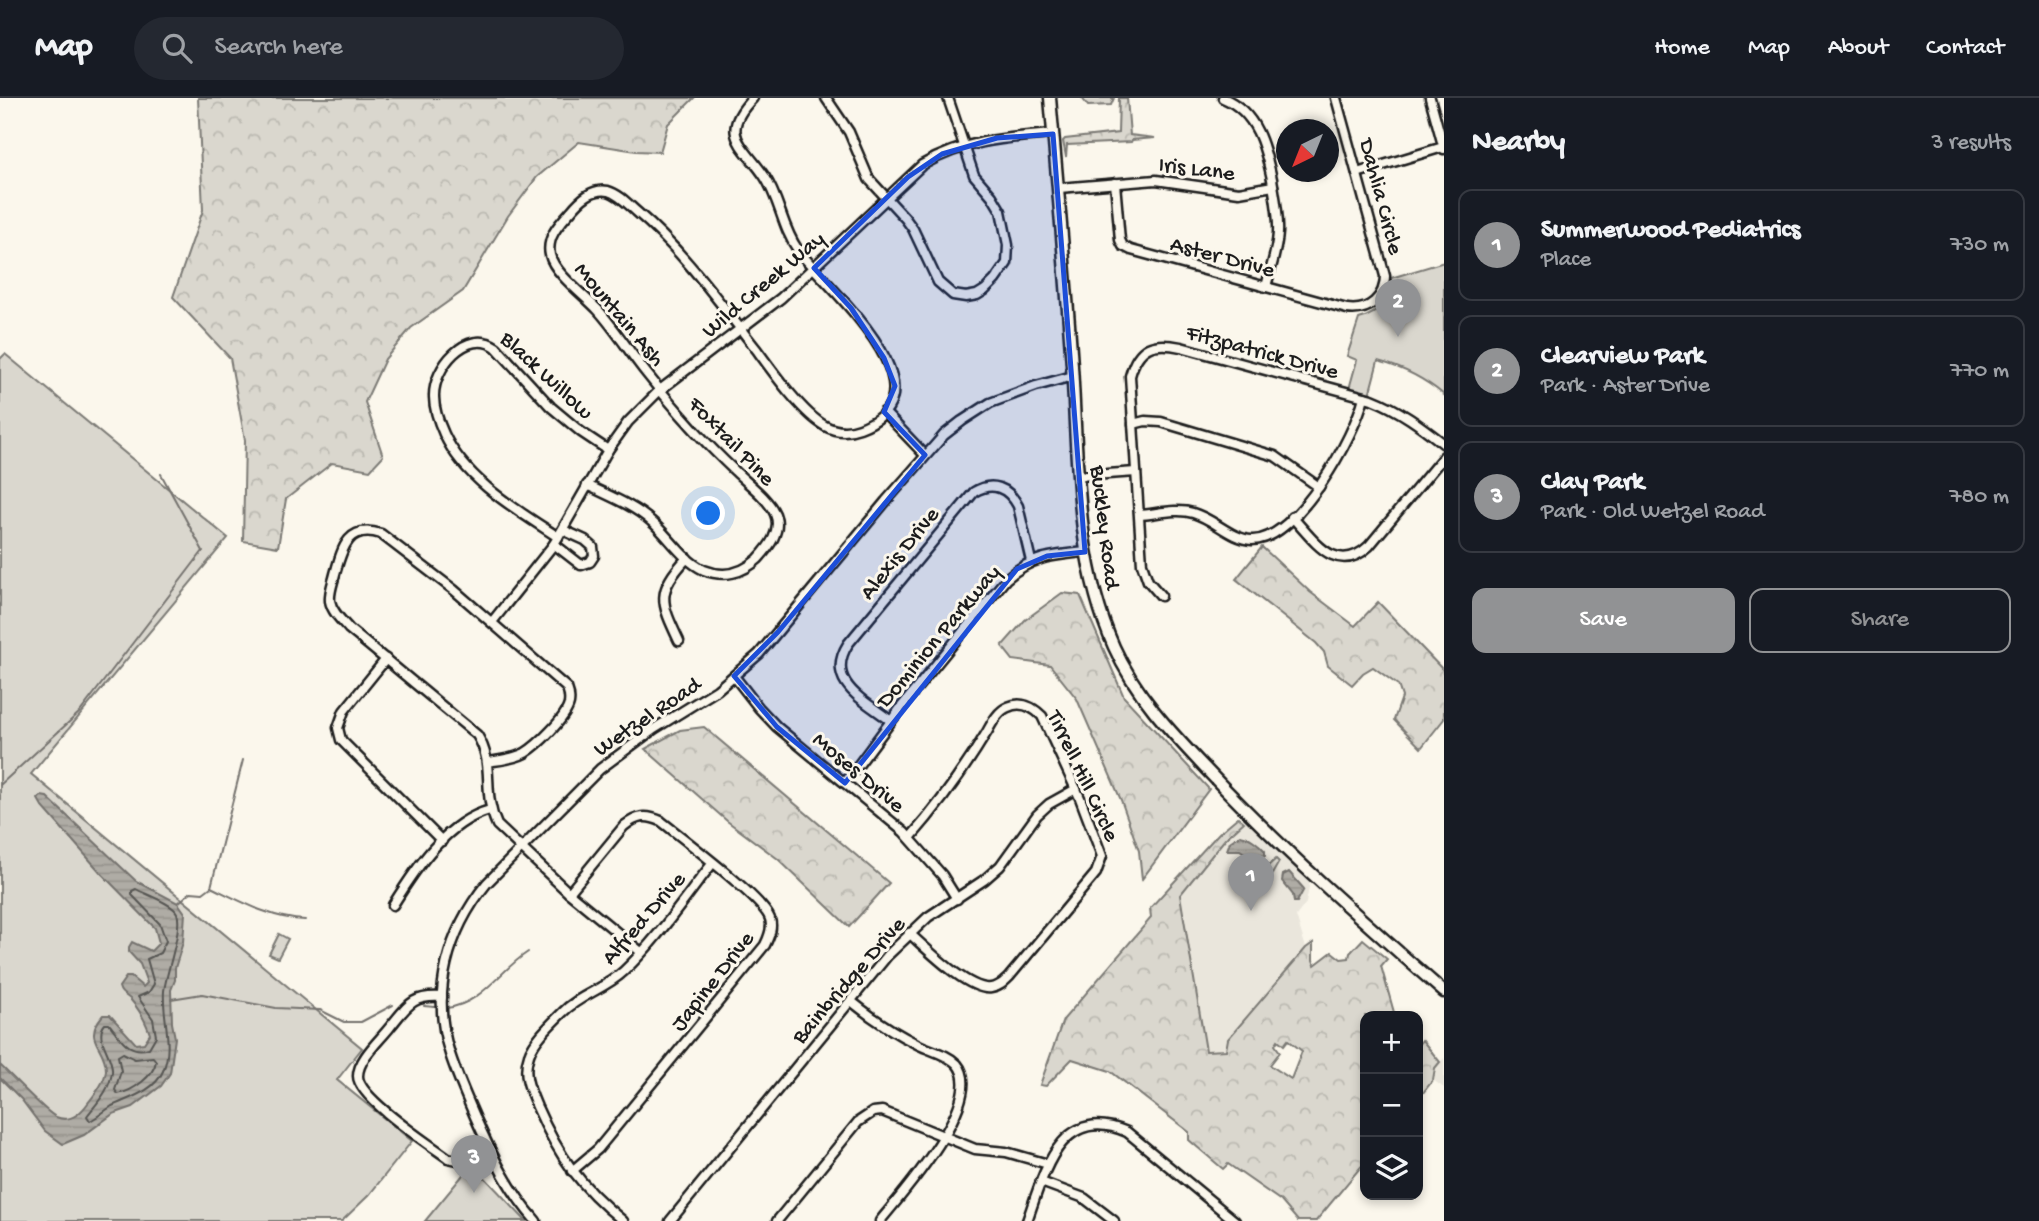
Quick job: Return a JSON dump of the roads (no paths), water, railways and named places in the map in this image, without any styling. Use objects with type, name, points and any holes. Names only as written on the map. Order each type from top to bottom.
[{"type":"main road","name":"Buckley Road","points":[[1050,98],[1085,552],[1100,613],[1114,649],[1148,705],[1226,791],[1298,861],[1444,992]]},
{"type":"street","points":[[740,329],[776,376],[813,417],[824,425],[846,431],[858,429],[884,412],[895,392],[893,376],[856,316],[791,239],[778,199],[736,139],[735,126],[738,117],[753,98]]},
{"type":"street","points":[[826,98],[849,132],[869,179],[909,223],[938,282],[953,295],[966,297],[985,290],[1004,269],[1008,244],[1001,211],[974,175],[948,98]]},
{"type":"street","points":[[1223,98],[1242,110],[1259,132],[1266,149],[1278,214],[1278,233],[1266,287]]},
{"type":"street","name":"Dahlia Circle","points":[[1336,98],[1385,276],[1384,290],[1374,302]]},
{"type":"street","points":[[1357,173],[1444,148],[1430,98]]},
{"type":"street","name":"Wild Creek Way","points":[[492,622],[558,537],[608,450],[628,422],[660,390],[781,298],[922,165],[963,145],[997,138],[1053,134]]},
{"type":"street","name":"Iris Lane","points":[[1059,188],[1167,181],[1240,192],[1273,186]]},
{"type":"street","name":"Aster Drive","points":[[1115,183],[1120,240],[1131,250],[1354,310],[1374,302]]},
{"type":"street","name":"Mountain Ash","points":[[660,390],[612,327],[561,273],[550,257],[554,232],[589,194],[608,191],[620,197],[654,227],[704,280],[740,329]]},
{"type":"street","name":"Black Willow","points":[[558,537],[490,489],[454,451],[436,412],[434,397],[440,372],[461,347],[469,342],[489,342],[551,407],[608,450]]},
{"type":"street","name":"Fitzpatrick Drive","points":[[1161,596],[1144,573],[1130,376],[1138,357],[1146,348],[1165,344],[1181,347],[1364,397],[1392,407],[1444,444]]},
{"type":"street","name":"Wetzel Road","points":[[536,1221],[505,1178],[449,1054],[442,997],[446,961],[466,911],[487,883],[520,848],[600,769],[620,752],[717,690],[734,676],[778,632],[925,455],[962,421],[990,403],[1026,389],[1073,376]]},
{"type":"street","name":"Foxtail Pine","points":[[587,485],[634,508],[650,520],[687,558],[709,572],[721,574],[741,571],[764,552],[774,539],[777,524],[770,506],[707,444],[660,390]]},
{"type":"street","points":[[1140,516],[1192,512],[1249,540],[1268,537],[1292,517],[1336,463],[1356,423],[1364,397]]},
{"type":"street","points":[[884,412],[925,455]]},
{"type":"street","points":[[1133,424],[1145,421],[1161,422],[1275,456],[1319,487]]},
{"type":"street","points":[[1292,517],[1330,556],[1344,559],[1354,557],[1369,546],[1444,456]]},
{"type":"street","points":[[1079,476],[1136,472]]},
{"type":"street","name":"Alexis Drive","points":[[891,721],[846,684],[839,667],[841,656],[848,643],[974,492],[982,487],[995,486],[1005,489],[1014,498],[1031,561]]},
{"type":"street","points":[[488,762],[514,758],[525,753],[564,716],[570,700],[563,682],[454,590],[381,534],[372,531],[353,536],[345,543],[330,592],[330,602],[337,616],[349,629],[477,735],[488,762],[487,795],[497,825],[569,893],[640,952]]},
{"type":"street","name":"Dominion Parkway","points":[[845,783],[891,721],[1006,579],[1031,561],[1047,556],[1085,552]]},
{"type":"street","points":[[679,640],[664,606],[664,595],[671,576],[687,558]]},
{"type":"street","points":[[386,659],[344,711],[338,728],[341,740],[442,841]]},
{"type":"street","name":"Moses Drive","points":[[734,676],[777,727],[910,838],[942,875],[957,899]]},
{"type":"street","name":"Tirrell Hill Circle","points":[[909,933],[970,982],[986,988],[1000,985],[1096,873],[1101,864],[1102,850],[1042,716],[1027,706],[1009,706],[994,720],[944,799],[910,838]]},
{"type":"street","name":"Bainbridge Drive","points":[[670,1221],[888,955],[928,917],[1000,866],[1037,815],[1049,804],[1076,789]]},
{"type":"street","points":[[393,905],[419,867],[442,841],[474,814],[490,810]]},
{"type":"street","name":"Japine Drive","points":[[569,893],[624,826],[643,816],[661,821],[766,909],[771,925],[770,936],[765,945],[606,1139],[572,1171]]},
{"type":"street","name":"Alfred Drive","points":[[623,1221],[586,1187],[553,1142],[529,1088],[526,1069],[528,1056],[544,1033],[570,1005],[612,982],[712,864]]},
{"type":"street","points":[[442,997],[425,996],[407,1006],[366,1057],[359,1070],[360,1086],[371,1099],[448,1158],[462,1161],[490,1149]]},
{"type":"street","points":[[851,1001],[892,1031],[951,1059],[962,1072],[962,1092],[944,1138],[880,1221]]},
{"type":"street","points":[[777,1221],[865,1116],[882,1111],[975,1149],[1006,1153],[1048,1164]]},
{"type":"street","points":[[1027,1221],[1048,1164],[1058,1146],[1077,1131],[1102,1125],[1128,1132],[1235,1221]]},
{"type":"street","points":[[1041,1182],[1084,1198],[1114,1221]]},
{"type":"water","points":[[41,796],[47,797],[136,881],[178,903],[185,913],[183,942],[171,990],[175,1038],[170,1073],[161,1086],[133,1107],[113,1114],[84,1135],[63,1144],[45,1131],[21,1099],[0,1078],[0,1065],[51,1114],[66,1119],[78,1113],[97,1092],[105,1074],[105,1062],[94,1037],[94,1031],[103,1015],[110,1015],[136,1044],[144,1043],[150,1034],[139,1011],[119,987],[126,977],[131,977],[143,987],[147,983],[140,964],[129,952],[132,942],[151,951],[159,943],[155,928],[102,874],[42,806],[38,799]]},
{"type":"water","points":[[1240,835],[1257,843],[1265,851],[1265,856],[1257,861],[1240,850],[1227,850],[1230,842]]},
{"type":"water","points":[[1289,872],[1304,889],[1297,902],[1294,902],[1293,895],[1282,881],[1283,875]]},
{"type":"waterway","points":[[0,785],[80,712],[203,551],[161,474]]},
{"type":"waterway","points":[[178,903],[191,892],[203,893],[211,887],[243,760]]},
{"type":"waterway","points":[[211,887],[268,913],[305,920]]},
{"type":"waterway","points":[[446,1008],[470,1001],[528,952]]},
{"type":"waterway","points":[[171,999],[202,994],[276,1008],[320,1010],[344,1022],[361,1022],[393,1005]]},
{"type":"waterway","points":[[424,1006],[435,1007]]},
{"type":"place","name":"Clearview Park","points":[[1398,337]]},
{"type":"place","name":"Summerwood Pediatrics","points":[[1251,911]]},
{"type":"place","name":"Clay Park","points":[[474,1193]]}]
